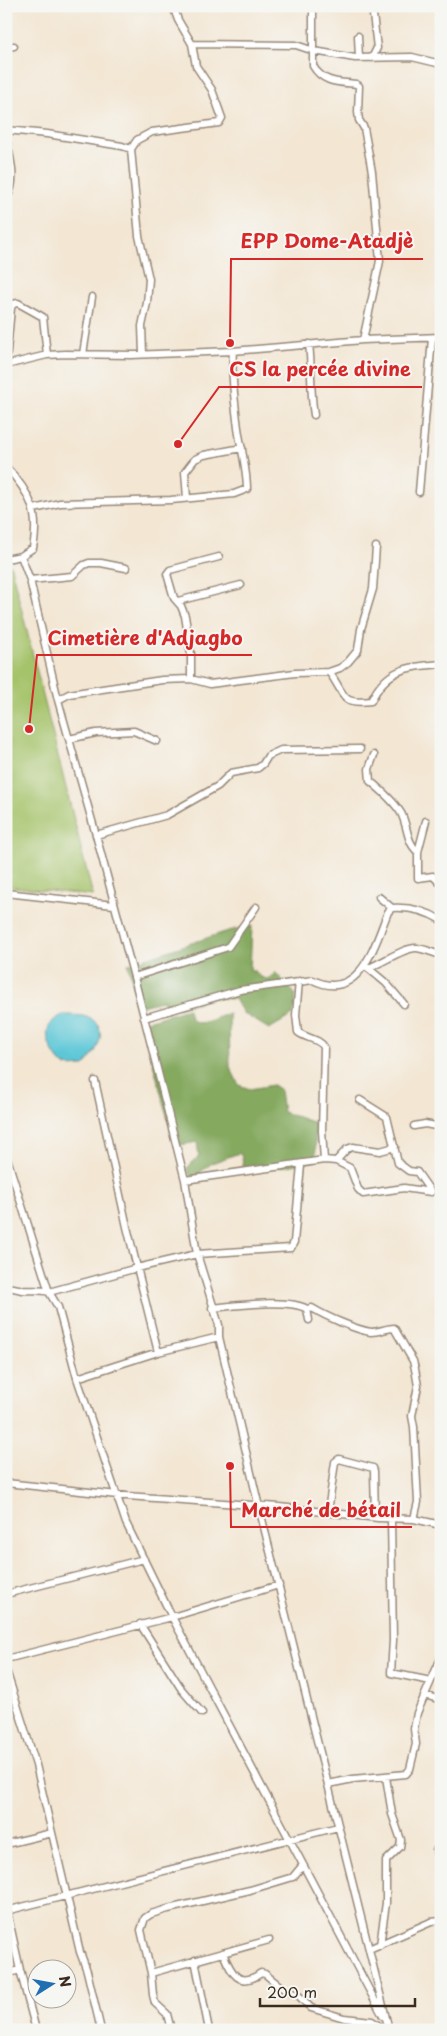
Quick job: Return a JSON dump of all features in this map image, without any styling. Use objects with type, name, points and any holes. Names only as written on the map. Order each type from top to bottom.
[{"type":"street","points":[[142,354],[142,326],[147,303],[149,279],[139,236],[131,149],[138,140],[152,132],[219,123],[222,118],[212,90],[196,66],[192,44],[178,20],[173,6]]},
{"type":"street","points":[[372,6],[377,48],[372,58]]},
{"type":"street","points":[[313,13],[312,50],[313,66],[316,72],[327,80],[359,86],[358,112],[359,120],[364,128],[373,179],[380,261],[364,340]]},
{"type":"street","points":[[358,36],[359,58]]},
{"type":"street","points":[[192,44],[296,45],[312,50],[359,58],[412,57],[441,64]]},
{"type":"street","points":[[6,47],[14,46]]},
{"type":"street","points":[[6,130],[47,134],[131,149]]},
{"type":"street","points":[[6,138],[12,162],[12,190],[6,199]]},
{"type":"street","points":[[83,354],[92,297]]},
{"type":"street","points":[[47,355],[44,317],[18,303],[13,304],[11,308],[6,363],[47,355],[233,351],[364,340],[441,337]]},
{"type":"street","points":[[420,492],[432,338]]},
{"type":"street","points":[[309,344],[311,398],[314,415]]},
{"type":"street","points":[[34,509],[60,503],[187,498],[234,494],[247,489],[234,396],[233,351]]},
{"type":"street","points":[[187,498],[185,472],[195,459],[216,452],[242,448]]},
{"type":"street","points":[[6,467],[17,478],[28,496],[34,509],[36,527],[33,548],[21,556],[6,559]]},
{"type":"street","points":[[58,700],[69,694],[162,680],[190,679],[210,684],[295,673],[330,672],[348,662],[358,650],[361,629],[373,589],[376,547]]},
{"type":"street","points":[[21,556],[30,580],[68,739],[134,977],[185,1180],[197,1254],[212,1308],[219,1325],[220,1337],[259,1507],[387,2028]]},
{"type":"street","points":[[190,679],[189,634],[185,616],[178,601],[174,598],[167,571],[219,557]]},
{"type":"street","points":[[30,580],[72,576],[89,563],[101,563],[126,568]]},
{"type":"street","points":[[178,601],[241,585]]},
{"type":"street","points":[[330,672],[344,698],[353,702],[363,702],[372,701],[377,689],[396,671],[441,664]]},
{"type":"street","points":[[68,739],[96,733],[134,731],[157,741]]},
{"type":"street","points":[[96,835],[167,815],[218,786],[231,773],[258,768],[268,756],[281,750],[360,749]]},
{"type":"street","points":[[374,755],[369,769],[370,781],[394,803],[401,814],[411,846],[418,852]]},
{"type":"street","points":[[426,821],[418,852],[418,878],[433,876],[441,884]]},
{"type":"street","points":[[6,893],[114,905]]},
{"type":"street","points":[[379,897],[392,908]]},
{"type":"street","points":[[134,977],[228,947],[256,907]]},
{"type":"street","points":[[366,967],[388,912],[392,908],[406,907],[432,914],[441,920]]},
{"type":"street","points":[[144,1018],[240,990],[313,980],[322,985],[344,984],[366,967],[411,948],[418,948],[441,955]]},
{"type":"street","points":[[366,967],[386,983],[404,1004]]},
{"type":"street","points":[[299,981],[296,1015],[298,1032],[302,1036],[321,1042],[324,1047],[322,1131],[324,1160]]},
{"type":"street","points":[[95,1080],[137,1268],[158,1352]]},
{"type":"street","points":[[185,1180],[324,1160],[336,1161],[350,1168],[358,1189],[363,1194],[404,1188],[431,1192],[417,1172],[409,1171],[398,1163],[387,1117],[360,1100]]},
{"type":"street","points":[[414,1126],[425,1124],[441,1127]]},
{"type":"street","points":[[336,1161],[347,1149],[353,1146],[373,1151],[389,1150],[395,1147]]},
{"type":"street","points":[[6,1155],[49,1292],[58,1308],[77,1378],[126,1523],[172,1617],[387,2028]]},
{"type":"street","points":[[6,1288],[15,1287],[22,1290],[49,1292],[197,1254],[291,1248],[294,1242],[301,1164]]},
{"type":"street","points":[[212,1308],[263,1304],[296,1306],[307,1309],[312,1308],[352,1327],[373,1332],[394,1328],[413,1361],[418,1386],[412,1416],[418,1502],[414,1519]]},
{"type":"street","points":[[307,1309],[309,1320]]},
{"type":"street","points":[[77,1378],[158,1352],[220,1337]]},
{"type":"street","points":[[328,1512],[335,1462],[339,1459],[372,1468],[375,1475],[375,1518]]},
{"type":"street","points":[[6,1483],[117,1495],[328,1512],[375,1518],[414,1519],[441,1526]]},
{"type":"street","points":[[391,1519],[393,1640],[391,1673],[431,1681]]},
{"type":"street","points":[[6,1594],[144,1559]]},
{"type":"street","points":[[6,1659],[172,1617],[278,1585]]},
{"type":"street","points":[[140,1624],[182,1690],[202,1713]]},
{"type":"street","points":[[328,1784],[353,1779],[406,1774],[410,1769],[416,1744],[415,1719],[441,1658]]},
{"type":"street","points":[[6,1670],[36,1765],[66,1896],[101,2030]]},
{"type":"street","points":[[425,1695],[441,1700]]},
{"type":"street","points":[[380,1945],[386,1903],[386,1861],[400,1847],[401,1840],[392,1814],[386,1777]]},
{"type":"street","points":[[36,2030],[7,1911],[338,1826]]},
{"type":"street","points":[[6,1844],[52,1833]]},
{"type":"street","points":[[436,1850],[441,1877]]},
{"type":"street","points":[[293,1877],[303,1865]]},
{"type":"street","points":[[171,2030],[167,2014],[155,2003],[151,1972],[141,1930],[145,1918],[151,1914],[250,1890],[293,1877],[310,1879]]},
{"type":"street","points":[[369,1949],[431,1922],[441,1920]]},
{"type":"street","points":[[151,1972],[269,1940]]},
{"type":"street","points":[[222,1953],[231,1972],[241,1979],[248,1981],[256,1978],[259,1974],[265,1974],[284,1990],[299,1996],[311,2008],[344,2018],[372,2021],[387,2028]]},
{"type":"street","points":[[195,1960],[209,2030]]},
{"type":"street","points":[[6,1974],[20,1970]]},
{"type":"green space","points":[[6,564],[10,564],[12,571],[93,896],[6,886]]},
{"type":"green space","points":[[252,926],[250,971],[255,971],[259,976],[266,979],[272,977],[275,972],[296,995],[293,1015],[269,1029],[243,1013],[235,999],[214,998],[165,1011],[164,1000],[138,1007],[128,964],[228,931]]},
{"type":"green space","points":[[188,1009],[190,1017],[199,1023],[229,1013],[230,1067],[239,1085],[250,1089],[273,1085],[280,1090],[283,1112],[315,1123],[316,1161],[244,1173],[242,1157],[239,1153],[212,1163],[197,1175],[191,1177],[187,1168],[199,1156],[197,1142],[175,1146],[143,1025],[147,1021]]},
{"type":"water","points":[[63,1015],[83,1016],[98,1025],[100,1038],[98,1046],[84,1066],[62,1064],[51,1048],[48,1037],[49,1027],[52,1022]]},
{"type":"place","name":"EPP Dome-Atadjè","points":[[230,343]]},
{"type":"place","name":"CS la percée divine","points":[[178,444]]},
{"type":"place","name":"Cimetière d'Adjagbo","points":[[29,729]]},
{"type":"place","name":"Marché de bétail","points":[[230,1466]]}]
